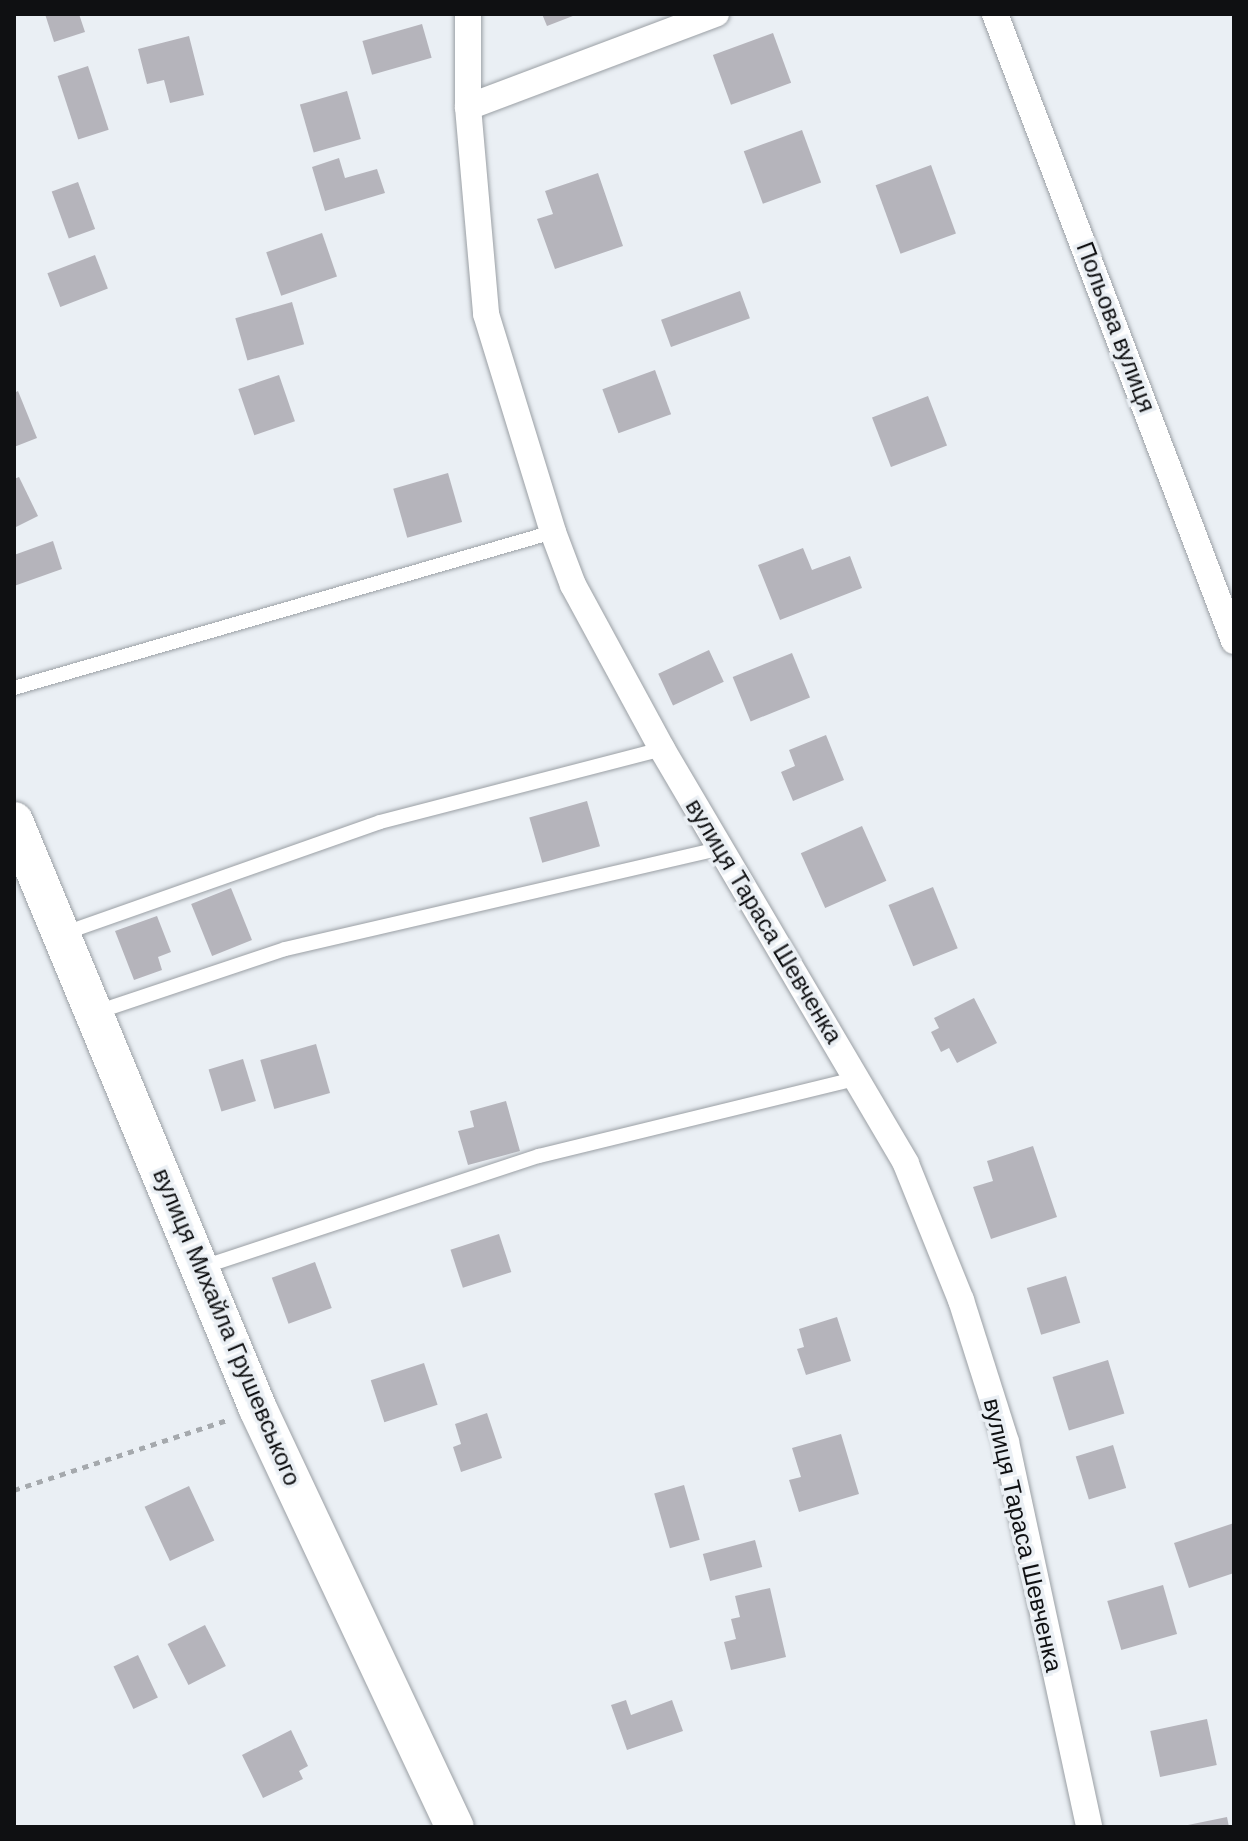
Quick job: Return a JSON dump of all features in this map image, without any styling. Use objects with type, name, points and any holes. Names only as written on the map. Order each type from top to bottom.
[{"type":"street","name":"вулиця Тараса Шевченка","points":[[468,14],[468,107],[486,314],[553,532],[573,585],[662,749],[718,849],[859,1078],[911,1178],[961,1300],[1006,1442],[1089,1827]]},
{"type":"street","points":[[468,107],[716,14]]},
{"type":"street","name":"Польова вулиця","points":[[995,14],[1234,641]]},
{"type":"street","name":"вулиця Михайла Грушевського","points":[[14,821],[258,1409],[455,1827]]},
{"type":"lane","points":[[14,688],[553,532]]},
{"type":"lane","points":[[62,934],[380,822],[662,749]]},
{"type":"lane","points":[[94,1013],[285,949],[718,849]]},
{"type":"lane","points":[[200,1268],[539,1156],[859,1078]]},
{"type":"path","points":[[14,1490],[258,1409]]},
{"type":"building","points":[[45,14],[79,14],[85,32],[54,42]]},
{"type":"building","points":[[542,14],[578,14],[547,26]]},
{"type":"building","points":[[422,24],[432,58],[372,75],[362,41]]},
{"type":"building","points":[[773,33],[791,83],[731,105],[713,55]]},
{"type":"building","points":[[189,36],[204,95],[170,103],[164,80],[147,84],[138,49]]},
{"type":"building","points":[[88,66],[109,130],[78,140],[58,76]]},
{"type":"building","points":[[347,91],[361,139],[314,153],[300,105]]},
{"type":"building","points":[[802,130],[821,183],[763,204],[744,151]]},
{"type":"building","points":[[339,158],[345,178],[377,169],[385,193],[325,211],[312,167]]},
{"type":"building","points":[[931,165],[956,234],[901,254],[876,185]]},
{"type":"building","points":[[598,173],[623,246],[555,269],[537,219],[553,214],[545,191]]},
{"type":"building","points":[[78,182],[95,229],[69,239],[52,192]]},
{"type":"building","points":[[322,233],[337,276],[281,296],[266,252]]},
{"type":"building","points":[[95,255],[108,289],[60,307],[47,273]]},
{"type":"building","points":[[740,291],[750,318],[671,347],[661,320]]},
{"type":"building","points":[[292,302],[304,344],[247,361],[235,318]]},
{"type":"building","points":[[655,370],[671,414],[618,433],[602,389]]},
{"type":"building","points":[[279,375],[295,421],[254,435],[238,389]]},
{"type":"building","points":[[18,391],[37,438],[14,447],[14,393]]},
{"type":"building","points":[[928,396],[947,445],[891,467],[872,418]]},
{"type":"building","points":[[448,473],[462,522],[407,538],[393,489]]},
{"type":"building","points":[[19,477],[38,516],[14,528],[14,479]]},
{"type":"building","points":[[53,541],[62,569],[14,586],[14,555]]},
{"type":"building","points":[[803,548],[812,570],[850,556],[862,588],[780,620],[758,565]]},
{"type":"building","points":[[709,650],[724,682],[673,705],[658,674]]},
{"type":"building","points":[[792,653],[810,698],[751,721],[733,677]]},
{"type":"building","points":[[826,735],[844,780],[793,801],[781,772],[795,766],[789,750]]},
{"type":"building","points":[[587,801],[600,846],[542,863],[529,818]]},
{"type":"building","points":[[862,826],[886,881],[825,908],[801,853]]},
{"type":"building","points":[[933,887],[958,948],[913,966],[888,905]]},
{"type":"building","points":[[231,888],[252,940],[212,956],[191,904]]},
{"type":"building","points":[[157,916],[171,952],[158,957],[162,970],[134,980],[115,931]]},
{"type":"building","points":[[974,998],[997,1043],[957,1063],[949,1048],[941,1052],[931,1032],[939,1028],[934,1018]]},
{"type":"building","points":[[316,1044],[330,1093],[274,1109],[260,1060]]},
{"type":"building","points":[[243,1059],[256,1101],[221,1112],[209,1070]]},
{"type":"building","points":[[506,1101],[520,1151],[468,1165],[458,1131],[474,1127],[470,1111]]},
{"type":"building","points":[[1033,1146],[1057,1217],[991,1239],[973,1187],[993,1181],[987,1161]]},
{"type":"building","points":[[499,1234],[511,1272],[463,1288],[450,1250]]},
{"type":"building","points":[[315,1262],[332,1308],[289,1324],[272,1278]]},
{"type":"building","points":[[1066,1276],[1080,1323],[1041,1335],[1027,1288]]},
{"type":"building","points":[[837,1317],[851,1361],[806,1375],[797,1349],[804,1347],[799,1329]]},
{"type":"building","points":[[1108,1360],[1124,1414],[1069,1431],[1053,1377]]},
{"type":"building","points":[[424,1363],[438,1405],[384,1422],[371,1380]]},
{"type":"building","points":[[487,1413],[502,1458],[461,1472],[453,1447],[461,1444],[455,1424]]},
{"type":"building","points":[[841,1434],[859,1494],[799,1512],[789,1480],[801,1477],[792,1448]]},
{"type":"building","points":[[1113,1445],[1126,1488],[1089,1499],[1076,1456]]},
{"type":"building","points":[[684,1485],[700,1540],[670,1548],[654,1494]]},
{"type":"building","points":[[189,1486],[214,1540],[170,1561],[145,1507]]},
{"type":"building","points":[[1234,1523],[1234,1573],[1189,1588],[1174,1543]]},
{"type":"building","points":[[755,1540],[762,1567],[710,1581],[703,1554]]},
{"type":"building","points":[[1163,1585],[1177,1634],[1121,1650],[1107,1601]]},
{"type":"building","points":[[770,1588],[786,1657],[731,1670],[724,1642],[736,1639],[731,1619],[740,1617],[735,1596]]},
{"type":"building","points":[[205,1625],[226,1666],[188,1685],[168,1644]]},
{"type":"building","points":[[138,1655],[158,1698],[133,1709],[114,1666]]},
{"type":"building","points":[[626,1700],[631,1715],[672,1700],[683,1731],[627,1750],[611,1705]]},
{"type":"building","points":[[1207,1719],[1217,1765],[1160,1777],[1150,1731]]},
{"type":"building","points":[[291,1730],[308,1766],[299,1771],[303,1779],[263,1798],[242,1755]]},
{"type":"building","points":[[1227,1817],[1229,1827],[1183,1827],[1183,1826]]}]
